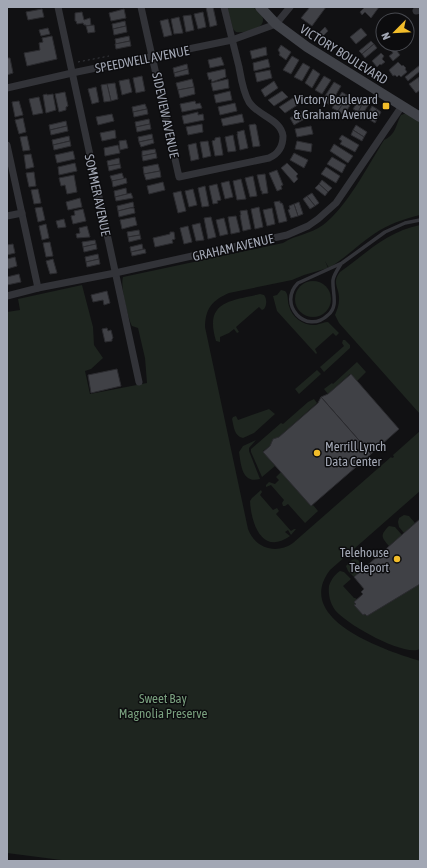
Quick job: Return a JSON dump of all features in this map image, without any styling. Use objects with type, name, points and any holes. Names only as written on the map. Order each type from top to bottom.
[{"type":"main road","name":"VICTORY BOULEVARD","points":[[260,7],[276,24],[307,47],[420,117]]},
{"type":"street","name":"SOMMER AVENUE","points":[[58,7],[139,382]]},
{"type":"street","name":"SIDEVIEW AVENUE","points":[[141,7],[179,177],[267,159],[273,156],[280,148],[282,136],[279,127],[275,122],[254,108],[245,94],[232,40]]},
{"type":"street","points":[[224,7],[232,40]]},
{"type":"street","points":[[276,24],[290,7]]},
{"type":"street","name":"SPEEDWELL AVENUE","points":[[7,88],[232,40],[276,24]]},
{"type":"street","name":"GRAHAM AVENUE","points":[[7,296],[286,235],[308,226],[336,202],[402,106]]},
{"type":"street","points":[[7,145],[38,288]]},
{"type":"street","points":[[7,216],[22,213]]},
{"type":"lane","points":[[341,264],[333,279],[335,302],[331,313],[316,322],[303,320],[298,317],[293,310],[290,298],[294,287],[302,280],[320,274],[341,264],[385,232],[405,223],[420,220]]},
{"type":"path","points":[[78,63],[109,56]]},
{"type":"green space","points":[[227,7],[253,7],[262,16],[262,23],[253,30],[236,32],[233,29]]},
{"type":"green space","name":"Sweet Bay Magnolia Preserve","points":[[407,113],[420,121],[420,215],[396,222],[379,230],[329,268],[325,261],[328,268],[292,280],[229,293],[223,296],[214,302],[208,310],[205,320],[205,327],[248,529],[251,536],[256,541],[267,548],[280,549],[293,543],[391,457],[394,457],[393,455],[420,431],[420,491],[330,570],[322,588],[323,604],[333,618],[348,630],[387,650],[420,661],[420,861],[69,861],[7,853],[7,312],[20,310],[18,299],[82,285],[93,327],[94,345],[103,358],[91,369],[85,371],[90,394],[147,383],[145,358],[138,328],[132,326],[128,316],[122,281],[123,277],[283,243],[318,228],[332,218],[340,208],[356,186],[384,140],[391,135],[395,129],[401,115]]},
{"type":"green space","points":[[420,225],[420,414],[339,323],[335,315],[339,300],[336,279],[340,272],[387,238],[408,228]]},
{"type":"green space","points":[[317,281],[326,286],[330,292],[330,306],[326,312],[317,317],[309,317],[300,312],[296,306],[295,295],[300,286],[306,282]]},
{"type":"green space","points":[[281,290],[285,291],[288,304],[296,318],[303,323],[312,325],[328,322],[339,333],[336,336],[333,333],[315,349],[316,354],[277,311],[273,296],[277,295]]},
{"type":"green space","points":[[260,294],[264,295],[266,298],[264,309],[262,310],[259,307],[236,327],[239,332],[237,333],[234,329],[220,337],[220,342],[216,341],[213,328],[217,310],[222,305],[230,301]]},
{"type":"green space","points":[[343,340],[350,345],[350,348],[324,372],[320,367],[344,346],[342,343]]},
{"type":"green space","points":[[357,362],[366,372],[357,381],[350,374],[328,394],[324,389],[332,383],[333,384]]},
{"type":"green space","points":[[317,370],[321,374],[299,394],[295,389]]},
{"type":"green space","points":[[314,399],[317,403],[279,437],[273,439],[270,446],[263,451],[275,466],[262,477],[251,449],[281,423],[283,424],[308,402]]},
{"type":"green space","points":[[269,409],[275,414],[254,433],[243,438],[236,433],[232,419],[233,417],[236,416],[238,420]]},
{"type":"green space","points":[[256,440],[249,448],[260,479],[254,480],[249,479],[246,476],[242,468],[239,452],[243,446]]},
{"type":"green space","points":[[281,472],[311,506],[313,505],[318,511],[305,523],[288,504],[283,506],[282,503],[284,500],[271,485],[266,487],[269,482],[275,484],[279,480],[276,477]]},
{"type":"green space","points":[[261,490],[262,492],[260,495],[273,510],[277,508],[279,511],[276,514],[291,531],[296,529],[291,535],[288,530],[285,532],[290,536],[280,541],[272,542],[265,540],[256,527],[253,519],[250,501]]},
{"type":"green space","points":[[404,515],[409,516],[415,523],[404,533],[399,527],[398,522],[399,518]]},
{"type":"green space","points":[[389,526],[395,527],[402,535],[389,546],[383,538],[383,534]]},
{"type":"green space","points":[[355,559],[358,560],[365,568],[354,577],[348,571],[346,566]]},
{"type":"green space","points":[[340,571],[344,572],[351,579],[343,586],[354,598],[357,599],[354,602],[356,604],[355,605],[363,615],[365,614],[367,616],[420,584],[420,649],[412,650],[389,644],[363,631],[341,616],[333,607],[329,592],[329,586],[332,580]]},
{"type":"building","points":[[206,7],[213,7],[217,25],[210,27]]},
{"type":"building","points":[[310,7],[326,7],[312,26],[301,18]]},
{"type":"building","points":[[365,7],[379,7],[371,18],[365,12],[362,15],[360,12]]},
{"type":"building","points":[[42,9],[44,17],[28,20],[26,12]]},
{"type":"building","points":[[124,9],[126,18],[111,21],[109,13]]},
{"type":"building","points":[[82,12],[84,20],[90,18],[91,25],[86,26],[83,23],[77,24],[75,21],[75,13]]},
{"type":"building","points":[[203,12],[206,27],[198,29],[194,14]]},
{"type":"building","points":[[191,15],[194,30],[186,32],[183,16]]},
{"type":"building","points":[[179,17],[183,33],[174,34],[171,19]]},
{"type":"building","points":[[168,19],[172,35],[164,37],[160,21]]},
{"type":"building","points":[[125,21],[126,26],[113,29],[112,24]]},
{"type":"building","points":[[94,25],[95,32],[88,33],[86,26]]},
{"type":"building","points":[[126,26],[127,32],[114,35],[113,29]]},
{"type":"building","points":[[325,27],[328,31],[320,39],[317,35]]},
{"type":"building","points":[[48,28],[50,34],[41,36],[39,30]]},
{"type":"building","points":[[361,28],[367,35],[356,44],[350,37]]},
{"type":"building","points":[[52,36],[57,59],[27,66],[24,53],[40,50],[39,43],[43,42],[42,38]]},
{"type":"building","points":[[129,36],[130,41],[116,44],[115,39]]},
{"type":"building","points":[[130,41],[131,46],[116,49],[115,44]]},
{"type":"building","points":[[371,41],[374,44],[362,54],[359,51]]},
{"type":"building","points":[[374,44],[375,45],[375,50],[365,58],[362,54]]},
{"type":"building","points":[[281,45],[291,52],[286,60],[279,55],[280,53],[278,50]]},
{"type":"building","points":[[266,47],[267,55],[252,59],[250,51]]},
{"type":"building","points":[[392,52],[398,52],[400,55],[393,61],[389,56]]},
{"type":"building","points":[[381,53],[384,56],[382,59],[385,62],[377,67],[372,61]]},
{"type":"building","points":[[292,56],[299,60],[291,74],[283,70]]},
{"type":"building","points":[[221,57],[224,65],[210,68],[208,60]]},
{"type":"building","points":[[7,58],[10,58],[13,73],[7,75]]},
{"type":"building","points":[[268,59],[270,67],[254,71],[253,63]]},
{"type":"building","points":[[398,62],[406,68],[405,69],[407,72],[401,77],[399,75],[397,77],[395,75],[393,76],[389,70]]},
{"type":"building","points":[[303,63],[310,67],[302,81],[294,77]]},
{"type":"building","points":[[187,64],[188,69],[174,73],[173,68]]},
{"type":"building","points":[[420,65],[420,71],[408,81],[405,77]]},
{"type":"building","points":[[188,69],[189,74],[175,77],[174,73]]},
{"type":"building","points":[[225,69],[226,77],[212,82],[211,79],[209,80],[207,73]]},
{"type":"building","points":[[313,69],[320,74],[312,88],[305,83]]},
{"type":"building","points":[[270,70],[272,78],[257,82],[255,73]]},
{"type":"building","points":[[142,76],[145,91],[136,93],[133,78]]},
{"type":"building","points":[[324,76],[331,80],[322,94],[315,90]]},
{"type":"building","points":[[419,77],[420,90],[416,93],[409,84]]},
{"type":"building","points":[[129,79],[132,92],[122,95],[119,81]]},
{"type":"building","points":[[192,79],[194,87],[178,90],[176,83]]},
{"type":"building","points":[[228,79],[229,88],[213,91],[211,83]]},
{"type":"building","points":[[274,81],[278,88],[265,97],[261,90]]},
{"type":"building","points":[[334,82],[341,86],[330,105],[325,102],[328,98],[325,96]]},
{"type":"building","points":[[115,83],[118,99],[111,101],[107,84]]},
{"type":"building","points":[[107,84],[111,101],[104,102],[101,85]]},
{"type":"building","points":[[96,87],[99,102],[92,104],[88,89]]},
{"type":"building","points":[[194,87],[195,94],[180,98],[178,90]]},
{"type":"building","points":[[230,91],[232,100],[216,103],[214,95]]},
{"type":"building","points":[[282,91],[288,97],[274,106],[268,100]]},
{"type":"building","points":[[65,92],[68,106],[66,107],[66,110],[59,112],[55,94]]},
{"type":"building","points":[[342,92],[348,96],[338,111],[332,108]]},
{"type":"building","points":[[53,94],[56,110],[46,113],[43,95]]},
{"type":"building","points":[[348,96],[354,99],[344,115],[338,111]]},
{"type":"building","points":[[39,97],[43,113],[33,115],[29,99]]},
{"type":"building","points":[[293,98],[299,104],[285,113],[279,107]]},
{"type":"building","points":[[360,98],[364,101],[358,112],[353,109]]},
{"type":"building","points":[[19,101],[23,115],[15,117],[12,102]]},
{"type":"building","points":[[195,101],[196,104],[200,103],[202,108],[182,112],[180,104]]},
{"type":"building","points":[[364,101],[369,104],[362,115],[358,112]]},
{"type":"building","points":[[235,103],[237,111],[220,115],[218,107]]},
{"type":"building","points":[[145,104],[147,109],[133,112],[132,107]]},
{"type":"building","points":[[372,106],[377,109],[370,120],[366,117]]},
{"type":"building","points":[[147,109],[148,114],[134,117],[133,112]]},
{"type":"building","points":[[377,109],[381,112],[375,123],[370,120]]},
{"type":"building","points":[[304,110],[308,117],[294,125],[290,118]]},
{"type":"building","points":[[198,112],[198,115],[203,114],[204,120],[184,124],[182,116]]},
{"type":"building","points":[[112,114],[114,121],[98,125],[96,117]]},
{"type":"building","points":[[242,114],[244,122],[223,126],[221,119]]},
{"type":"building","points":[[23,118],[26,132],[19,134],[15,120]]},
{"type":"building","points":[[149,119],[150,124],[136,127],[135,122]]},
{"type":"building","points":[[66,121],[67,126],[50,130],[49,125]]},
{"type":"building","points":[[150,124],[151,129],[137,132],[136,127]]},
{"type":"building","points":[[202,124],[203,132],[188,135],[186,127]]},
{"type":"building","points":[[255,124],[260,146],[253,147],[249,125]]},
{"type":"building","points":[[356,125],[367,132],[364,137],[353,130]]},
{"type":"building","points":[[67,126],[68,131],[51,135],[50,130]]},
{"type":"building","points":[[311,126],[313,134],[297,137],[295,129]]},
{"type":"building","points":[[115,130],[116,138],[102,141],[100,133]]},
{"type":"building","points":[[244,130],[248,148],[240,150],[237,132]]},
{"type":"building","points":[[353,130],[364,137],[362,141],[351,135]]},
{"type":"building","points":[[152,134],[153,139],[139,142],[138,137]]},
{"type":"building","points":[[233,135],[236,151],[228,152],[225,137]]},
{"type":"building","points":[[342,135],[359,145],[355,152],[340,144],[342,141],[339,139]]},
{"type":"building","points":[[27,136],[30,150],[23,151],[20,137]]},
{"type":"building","points":[[69,136],[70,141],[53,145],[52,140]]},
{"type":"building","points":[[220,137],[223,155],[215,156],[212,141],[215,140],[215,138]]},
{"type":"building","points":[[153,139],[154,143],[141,147],[139,142]]},
{"type":"building","points":[[126,140],[128,148],[120,150],[119,141]]},
{"type":"building","points":[[70,141],[71,146],[54,150],[53,145]]},
{"type":"building","points":[[208,141],[211,156],[203,158],[200,142]]},
{"type":"building","points":[[297,141],[312,144],[311,152],[295,149]]},
{"type":"building","points":[[196,143],[199,159],[191,161],[188,145]]},
{"type":"building","points":[[334,144],[353,156],[348,163],[330,151]]},
{"type":"building","points":[[118,145],[120,153],[105,156],[104,148]]},
{"type":"building","points":[[155,149],[156,153],[142,156],[142,151]]},
{"type":"building","points":[[73,151],[75,159],[57,163],[55,155]]},
{"type":"building","points":[[156,153],[157,158],[143,161],[142,156]]},
{"type":"building","points":[[294,153],[308,160],[304,168],[290,160]]},
{"type":"building","points":[[31,154],[34,167],[26,169],[24,155]]},
{"type":"building","points":[[332,157],[346,165],[342,173],[327,164]]},
{"type":"building","points":[[119,158],[120,164],[108,166],[107,161]]},
{"type":"building","points":[[75,163],[77,171],[59,175],[58,167]]},
{"type":"building","points":[[287,163],[298,174],[296,176],[298,179],[294,183],[281,168]]},
{"type":"building","points":[[120,164],[121,168],[109,171],[108,166]]},
{"type":"building","points":[[158,164],[160,171],[144,174],[143,167]]},
{"type":"building","points":[[326,167],[340,176],[336,183],[321,174]]},
{"type":"building","points":[[277,170],[283,185],[281,186],[282,189],[277,191],[269,173]]},
{"type":"building","points":[[160,171],[161,177],[146,180],[144,174]]},
{"type":"building","points":[[34,172],[36,186],[29,187],[26,173]]},
{"type":"building","points":[[122,173],[124,179],[112,181],[110,176]]},
{"type":"building","points":[[265,174],[268,193],[262,194],[257,175]]},
{"type":"building","points":[[74,175],[77,192],[67,194],[65,185],[61,186],[59,178]]},
{"type":"building","points":[[253,176],[257,196],[250,197],[245,178]]},
{"type":"building","points":[[126,178],[127,183],[113,187],[112,181]]},
{"type":"building","points":[[241,179],[246,199],[237,200],[233,181]]},
{"type":"building","points":[[322,180],[332,188],[328,192],[319,184]]},
{"type":"building","points":[[229,181],[233,197],[225,199],[221,183]]},
{"type":"building","points":[[163,182],[165,190],[149,194],[147,186]]},
{"type":"building","points":[[217,184],[221,200],[217,201],[218,203],[213,204],[209,186]]},
{"type":"building","points":[[319,184],[328,192],[325,196],[315,188]]},
{"type":"building","points":[[205,186],[209,206],[202,207],[198,188]]},
{"type":"building","points":[[126,188],[127,194],[115,197],[114,191]]},
{"type":"building","points":[[38,189],[41,203],[34,204],[31,190]]},
{"type":"building","points":[[193,189],[197,205],[189,207],[185,191]]},
{"type":"building","points":[[181,191],[186,211],[178,213],[173,193]]},
{"type":"building","points":[[131,193],[133,198],[116,201],[115,197]]},
{"type":"building","points":[[312,193],[319,203],[315,206],[307,196]]},
{"type":"building","points":[[307,196],[315,206],[310,209],[303,199]]},
{"type":"building","points":[[80,198],[82,207],[68,210],[66,202]]},
{"type":"building","points":[[280,201],[283,205],[287,221],[279,223],[274,202]]},
{"type":"building","points":[[133,202],[134,207],[118,211],[117,206]]},
{"type":"building","points":[[299,202],[303,214],[298,216],[294,204]]},
{"type":"building","points":[[294,204],[298,216],[291,218],[288,210],[290,209],[289,206]]},
{"type":"building","points":[[42,207],[45,220],[38,222],[35,208]]},
{"type":"building","points":[[259,207],[263,227],[255,229],[251,209]]},
{"type":"building","points":[[134,208],[135,213],[119,217],[118,211]]},
{"type":"building","points":[[272,208],[275,224],[267,226],[263,210]]},
{"type":"building","points":[[83,209],[86,221],[73,224],[71,216],[75,215],[74,211]]},
{"type":"building","points":[[247,210],[251,229],[243,231],[240,211]]},
{"type":"building","points":[[236,216],[240,232],[231,234],[228,217]]},
{"type":"building","points":[[135,217],[137,225],[122,229],[120,220]]},
{"type":"building","points":[[211,217],[216,237],[208,239],[204,218]]},
{"type":"building","points":[[224,218],[228,234],[220,236],[216,220]]},
{"type":"building","points":[[64,219],[66,227],[58,228],[56,221]]},
{"type":"building","points":[[200,223],[204,240],[196,241],[192,225]]},
{"type":"building","points":[[46,224],[49,238],[42,240],[39,226]]},
{"type":"building","points":[[87,226],[90,237],[77,238],[76,234],[80,233],[79,228]]},
{"type":"building","points":[[188,226],[192,242],[184,244],[180,228]]},
{"type":"building","points":[[139,230],[140,235],[128,237],[127,232]]},
{"type":"building","points":[[170,232],[174,232],[175,239],[172,240],[173,243],[155,247],[153,238],[170,234]]},
{"type":"building","points":[[140,235],[141,239],[129,242],[128,237]]},
{"type":"building","points":[[95,240],[96,244],[83,247],[82,242]]},
{"type":"building","points":[[50,242],[53,256],[46,257],[43,243]]},
{"type":"building","points":[[13,244],[15,253],[7,255],[7,245]]},
{"type":"building","points":[[96,244],[97,249],[84,252],[83,247]]},
{"type":"building","points":[[142,244],[143,249],[131,252],[130,247]]},
{"type":"building","points":[[145,249],[146,253],[132,256],[131,252]]},
{"type":"building","points":[[98,254],[99,259],[86,262],[85,257]]},
{"type":"building","points":[[15,257],[17,266],[7,269],[7,259]]},
{"type":"building","points":[[53,259],[57,273],[50,274],[46,261]]},
{"type":"building","points":[[99,259],[100,264],[87,267],[86,262]]},
{"type":"building","points":[[19,274],[21,282],[7,285],[7,277]]},
{"type":"building","points":[[107,291],[110,303],[104,305],[103,300],[93,302],[91,295]]},
{"type":"building","points":[[107,328],[108,331],[111,330],[113,338],[112,341],[105,342],[102,329]]},
{"type":"building","points":[[117,369],[121,386],[91,393],[88,375]]},
{"type":"building","points":[[351,374],[399,429],[371,454],[321,397],[328,394]]},
{"type":"building","name":"Merrill Lynch Data Center","points":[[321,397],[371,454],[311,506],[263,452],[270,446],[273,439],[279,437],[318,403]]},
{"type":"building","name":"Telehouse Teleport","points":[[420,519],[420,584],[367,616],[365,614],[363,615],[354,605],[356,604],[354,602],[363,594],[361,592],[364,589],[354,577]]},
{"type":"place","name":"Victory Boulevard & Graham Avenue","points":[[386,106]]},
{"type":"place","name":"Merrill Lynch Data Center","points":[[317,453]]},
{"type":"place","name":"Telehouse Teleport","points":[[397,559]]}]
